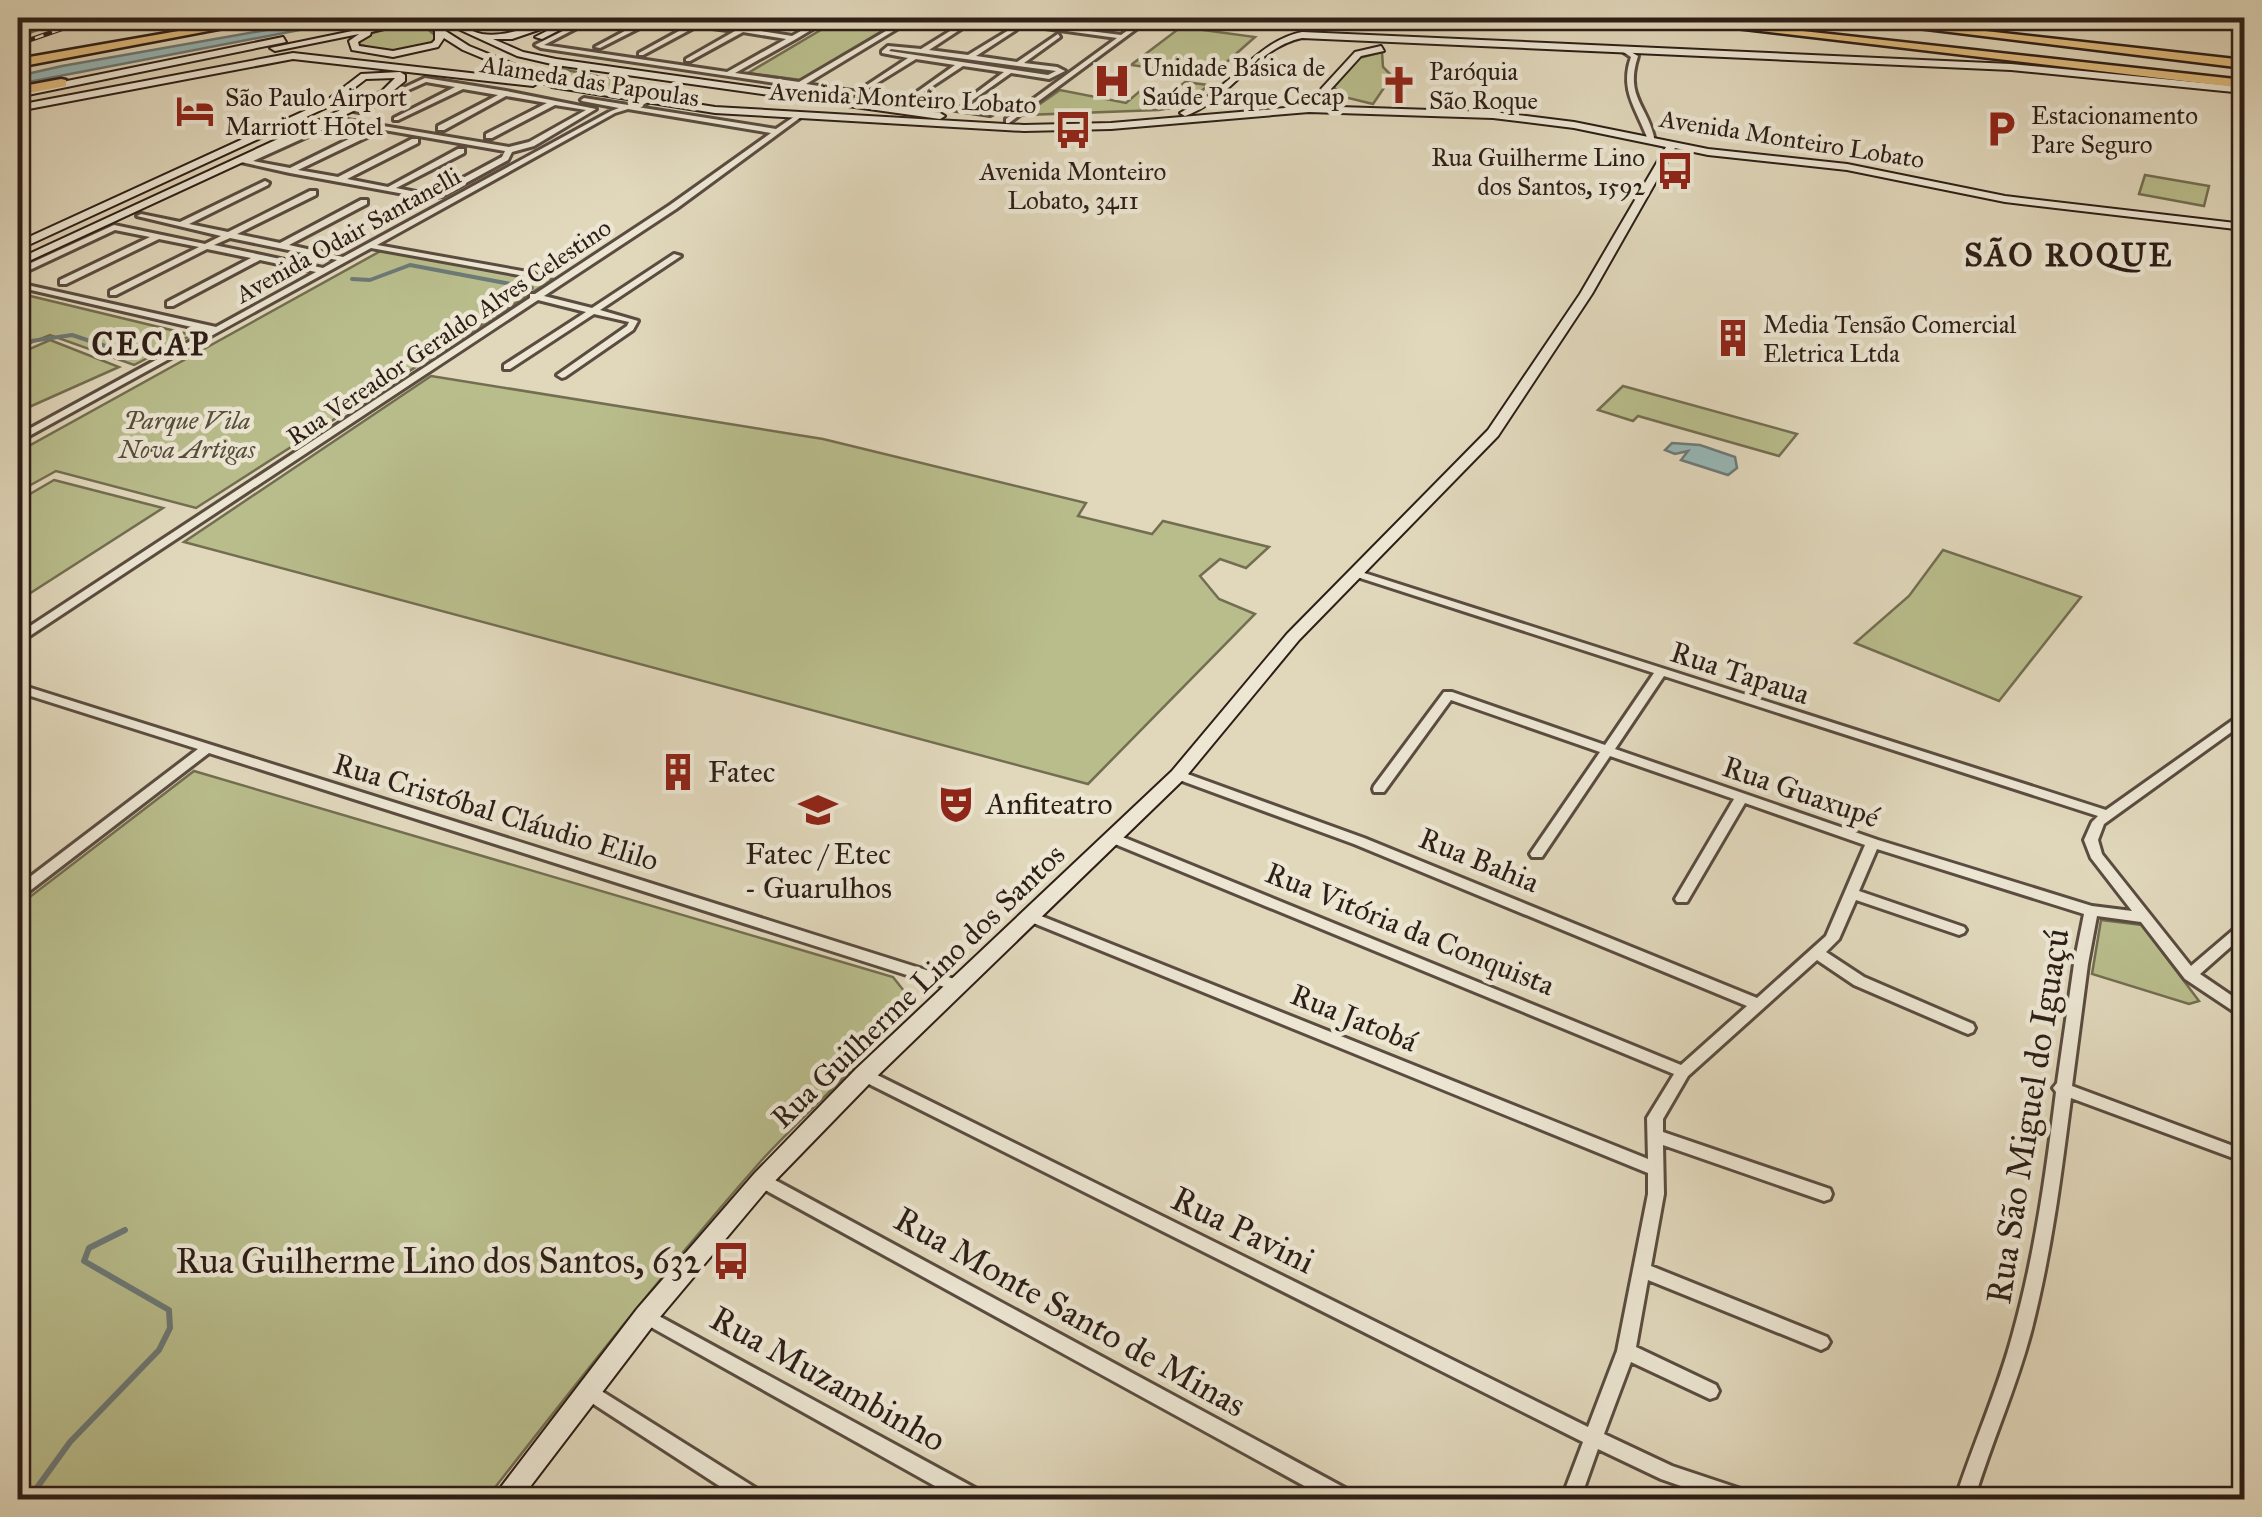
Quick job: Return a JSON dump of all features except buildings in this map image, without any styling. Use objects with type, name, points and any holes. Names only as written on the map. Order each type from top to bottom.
[{"type":"highway","points":[[18,60],[178,18]]},
{"type":"highway","points":[[122,35],[219,18]]},
{"type":"highway","points":[[18,60],[235,18]]},
{"type":"highway","points":[[18,60],[271,18]]},
{"type":"highway","points":[[1657,18],[2244,80]]},
{"type":"highway","points":[[1704,18],[2244,80]]},
{"type":"highway","points":[[1744,18],[2244,80]]},
{"type":"highway","points":[[1790,18],[2244,80]]},
{"type":"highway","points":[[1842,18],[2042,40]]},
{"type":"highway","points":[[1886,18],[2042,40],[2244,80]]},
{"type":"highway","points":[[18,92],[61,83]]},
{"type":"main road","points":[[466,33],[522,34],[544,25],[546,18]]},
{"type":"main road","points":[[520,54],[523,45],[579,18]]},
{"type":"main road","points":[[61,83],[424,19]]},
{"type":"main road","name":"Avenida Monteiro Lobato","points":[[424,19],[520,54],[573,65],[920,114],[1009,121],[1180,114],[1272,106],[1309,97],[1392,110]]},
{"type":"main road","points":[[402,20],[368,32],[352,44],[371,53],[406,53],[435,46],[440,41],[441,23]]},
{"type":"main road","points":[[18,106],[402,20]]},
{"type":"main road","name":"Avenida Monteiro Lobato","points":[[441,23],[466,48],[544,80],[578,90],[647,101],[885,124],[1094,127],[1309,109],[1525,118],[1651,136],[1671,146],[1830,164],[2005,199],[2244,227]]},
{"type":"main road","points":[[1180,114],[1205,107],[1224,94],[1283,37],[1291,36],[2244,80]]},
{"type":"main road","points":[[230,57],[321,50],[578,90]]},
{"type":"main road","points":[[1309,109],[1331,105],[1326,89],[1358,54],[1377,50],[2244,80]]},
{"type":"main road","points":[[18,106],[267,58],[323,58],[400,75],[397,86],[385,93],[18,263]]},
{"type":"main road","points":[[323,58],[348,77]]},
{"type":"main road","points":[[544,80],[540,71],[573,65]]},
{"type":"main road","points":[[18,246],[317,109],[348,77],[367,68],[454,71]]},
{"type":"main road","points":[[348,77],[367,68]]},
{"type":"main road","points":[[647,101],[717,86]]},
{"type":"main road","points":[[797,117],[834,118],[853,112],[844,103]]},
{"type":"main road","points":[[885,124],[863,116],[920,114]]},
{"type":"main road","name":"Rua Guilherme Lino dos Santos","points":[[504,1500],[646,1316],[762,1180],[864,1075],[1178,776],[1294,637],[1508,413],[1578,307],[1671,146]]},
{"type":"street","points":[[592,18],[538,43],[990,113]]},
{"type":"street","points":[[598,47],[654,18],[794,38]]},
{"type":"street","points":[[641,54],[709,18]]},
{"type":"street","points":[[688,60],[764,18]]},
{"type":"street","points":[[653,77],[730,74],[828,18]]},
{"type":"street","points":[[801,84],[912,18]]},
{"type":"street","points":[[1075,24],[1083,18]]},
{"type":"street","points":[[1009,121],[1148,18]]},
{"type":"street","points":[[923,50],[972,20],[1122,37]]},
{"type":"street","points":[[970,57],[1014,29]]},
{"type":"street","points":[[1018,64],[1058,36]]},
{"type":"street","points":[[864,46],[923,50],[1062,71],[1052,77],[1010,72],[914,58],[884,52],[886,49]]},
{"type":"street","points":[[1624,50],[1636,56],[1627,72],[1633,102],[1651,136]]},
{"type":"street","points":[[867,87],[914,58]]},
{"type":"street","points":[[920,93],[961,64]]},
{"type":"street","points":[[967,102],[1010,72]]},
{"type":"street","name":"Alameda das Papoulas","points":[[400,75],[432,76],[774,130]]},
{"type":"street","points":[[323,126],[246,162],[389,189],[439,194],[505,158],[510,149],[531,144],[594,109],[421,80],[356,111]]},
{"type":"street","points":[[801,84],[806,98]]},
{"type":"street","points":[[396,119],[463,86]]},
{"type":"street","points":[[441,128],[506,94]]},
{"type":"street","name":"Avenida Odair Santanelli","points":[[18,438],[624,107],[647,101]]},
{"type":"street","points":[[489,136],[556,102]]},
{"type":"street","name":"Rua Vereador Geraldo Alves Celestino","points":[[18,640],[262,481],[533,296],[704,187],[774,130],[797,117]]},
{"type":"street","points":[[344,121],[537,154]]},
{"type":"street","points":[[290,171],[366,134]]},
{"type":"street","points":[[338,180],[415,142]]},
{"type":"street","points":[[389,189],[461,151]]},
{"type":"street","points":[[234,164],[448,204]]},
{"type":"street","points":[[180,225],[265,183]]},
{"type":"street","points":[[112,293],[313,193]]},
{"type":"street","points":[[281,246],[364,202]]},
{"type":"street","points":[[141,216],[346,260]]},
{"type":"street","points":[[18,272],[108,228],[325,271]]},
{"type":"street","points":[[63,282],[158,236]]},
{"type":"street","points":[[371,246],[533,276]]},
{"type":"street","points":[[507,367],[677,256]]},
{"type":"street","points":[[170,304],[259,257]]},
{"type":"street","points":[[18,285],[218,330]]},
{"type":"street","points":[[533,296],[628,316],[633,324],[562,375]]},
{"type":"street","name":"Rua Tapaua","points":[[1358,574],[2108,815]]},
{"type":"street","points":[[1538,854],[1604,750],[1660,673]]},
{"type":"street","name":"Rua Cristóbal Cláudio Elilo","points":[[18,688],[960,986]]},
{"type":"street","name":"Rua Guaxupé","points":[[1379,788],[1448,695],[1873,843],[2091,911],[2143,917]]},
{"type":"street","points":[[2244,718],[2108,815],[2091,840],[2096,855],[2190,975],[2244,1011]]},
{"type":"street","points":[[18,892],[206,749]]},
{"type":"street","name":"Rua Bahia","points":[[1178,776],[1359,841],[1757,1004]]},
{"type":"street","points":[[1682,898],[1741,799]]},
{"type":"street","name":"Rua Vitória da Conquista","points":[[1116,839],[1684,1072]]},
{"type":"street","points":[[1570,1500],[1626,1351],[1657,1170],[1655,1118],[1684,1072],[1818,954],[1840,924],[1873,843]]},
{"type":"street","points":[[1852,893],[1958,930]]},
{"type":"street","name":"Rua São Miguel do Iguaçú","points":[[1964,1500],[2022,1335],[2050,1195],[2061,1088],[2091,911]]},
{"type":"street","name":"Rua Jatobá","points":[[1031,917],[1657,1170]]},
{"type":"street","points":[[2190,975],[2244,928]]},
{"type":"street","points":[[1818,954],[1845,974],[1968,1028]]},
{"type":"street","name":"Rua Pavini","points":[[864,1075],[1596,1439],[1668,1473],[1749,1500]]},
{"type":"street","points":[[2061,1088],[2244,1156]]},
{"type":"street","points":[[1655,1136],[1824,1194]]},
{"type":"street","name":"Rua Monte Santo de Minas","points":[[762,1180],[1091,1364],[1349,1500]]},
{"type":"street","points":[[1642,1270],[1821,1342]]},
{"type":"street","name":"Rua Muzambinho","points":[[646,1316],[980,1500]]},
{"type":"street","points":[[1626,1351],[1710,1391]]},
{"type":"street","points":[[587,1390],[758,1500]]},
{"type":"street","points":[[2216,1500],[2244,1496]]},
{"type":"green space","points":[[18,18],[71,18],[18,37]]},
{"type":"green space","points":[[71,18],[133,18],[87,28]]},
{"type":"green space","points":[[841,18],[904,18],[800,80],[748,73]]},
{"type":"green space","points":[[418,21],[436,36],[433,44],[390,53],[357,44],[368,34]]},
{"type":"green space","points":[[1181,27],[1255,37],[1211,76],[1131,65]]},
{"type":"green space","points":[[1382,52],[1383,67],[1392,76],[1373,104],[1340,96],[1334,87],[1359,58]]},
{"type":"green space","points":[[562,69],[651,87],[625,94],[544,76]]},
{"type":"green space","points":[[1185,82],[1208,85],[1187,105],[1159,110],[1024,115],[1060,90],[1126,103],[1140,91],[1164,94],[1153,107]]},
{"type":"green space","points":[[2145,175],[2209,186],[2204,206],[2139,194]]},
{"type":"green space","name":"Parque Vila Nova Artigas","points":[[386,248],[553,279],[196,508],[56,471],[18,492],[18,452]]},
{"type":"green space","points":[[18,293],[192,335],[134,365],[50,335],[18,348]]},
{"type":"green space","points":[[50,340],[119,367],[18,412],[18,354]]},
{"type":"green space","points":[[431,376],[823,439],[1086,503],[1078,516],[1152,534],[1163,521],[1269,547],[1246,568],[1220,559],[1200,576],[1219,599],[1255,614],[1088,784],[184,542]]},
{"type":"green space","points":[[1623,386],[1797,434],[1779,456],[1638,416],[1633,421],[1598,410]]},
{"type":"green space","points":[[54,480],[163,508],[18,601],[18,501]]},
{"type":"green space","points":[[1943,550],[2081,597],[1999,701],[1855,643],[1909,596]]},
{"type":"green space","points":[[194,771],[893,977],[908,996],[858,1062],[761,1161],[690,1244],[486,1499],[18,1499],[18,906]]},
{"type":"green space","points":[[2101,920],[2142,925],[2199,1001],[2189,1004],[2092,974]]},
{"type":"water","points":[[334,18],[362,18],[18,84],[18,76],[62,66]]},
{"type":"water","points":[[1672,443],[1700,445],[1735,457],[1737,468],[1728,475],[1681,460],[1688,451],[1675,454],[1665,450]]},
{"type":"waterway","points":[[352,279],[370,280],[410,265],[532,288]]},
{"type":"waterway","points":[[18,343],[72,335],[138,357]]},
{"type":"waterway","points":[[28,1500],[70,1442],[159,1350],[170,1328],[169,1310],[84,1261],[89,1248],[125,1230]]},
{"type":"railway","points":[[18,44],[93,18]]},
{"type":"place","name":"Unidade Básica de Saúde Parque Cecap","points":[[1112,81]]},
{"type":"place","name":"Paróquia São Roque","points":[[1399,85]]},
{"type":"place","name":"São Paulo Airport Marriott Hotel","points":[[195,111]]},
{"type":"place","name":"Estacionamento Pare Seguro","points":[[2001,129]]},
{"type":"place","name":"Avenida Monteiro Lobato, 3411","points":[[1073,130]]},
{"type":"place","name":"Rua Guilherme Lino dos Santos, 1592","points":[[1675,171]]},
{"type":"place","name":"Media Tensão Comercial Eletrica Ltda","points":[[1733,338]]},
{"type":"place","name":"Fatec","points":[[678,772]]},
{"type":"place","name":"Anfiteatro","points":[[956,804]]},
{"type":"place","name":"Fatec / Etec - Guarulhos","points":[[818,810]]},
{"type":"place","name":"Rua Guilherme Lino dos Santos, 632","points":[[731,1261]]},
{"type":"district","name":"SÃO ROQUE","points":[[2069,255]]},
{"type":"district","name":"CECAP","points":[[151,344]]}]
